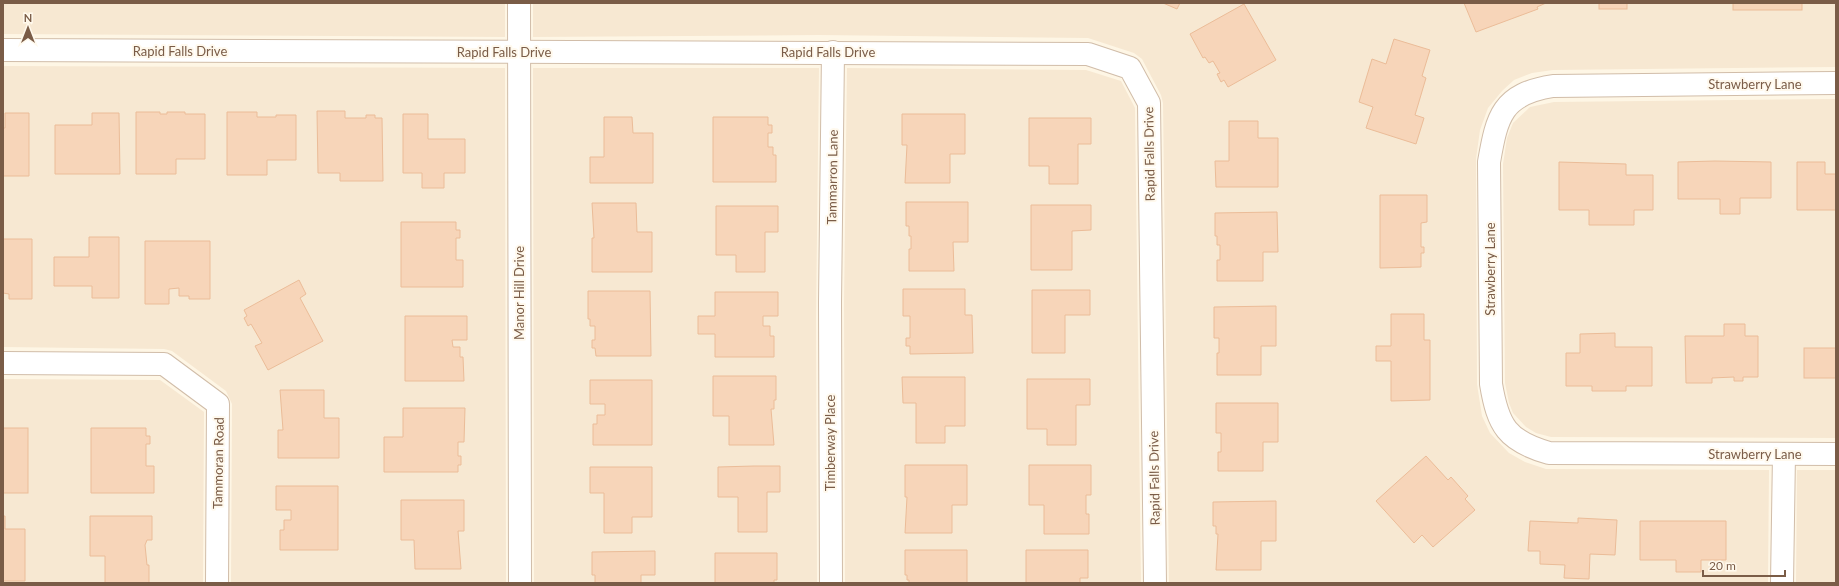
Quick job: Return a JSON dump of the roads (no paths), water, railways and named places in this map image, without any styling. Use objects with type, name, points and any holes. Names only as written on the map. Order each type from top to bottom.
[{"type":"street","name":"Manor Hill Drive","points":[[519,3],[520,583]]},
{"type":"street","name":"Rapid Falls Drive","points":[[3,50],[1088,54],[1130,68],[1149,103],[1155,583]]},
{"type":"street","name":"Tammarron Lane","points":[[830,303],[833,52]]},
{"type":"street","name":"Strawberry Lane","points":[[1836,83],[1553,86],[1536,88],[1523,93],[1501,114],[1494,133],[1489,162],[1491,384],[1495,409],[1501,422],[1509,432],[1531,448],[1549,453],[1836,454]]},
{"type":"street","name":"Timberway Place","points":[[830,303],[831,583]]},
{"type":"street","name":"Tammoran Road","points":[[3,363],[164,364],[218,404],[217,583]]},
{"type":"street","points":[[1782,583],[1784,454]]}]
